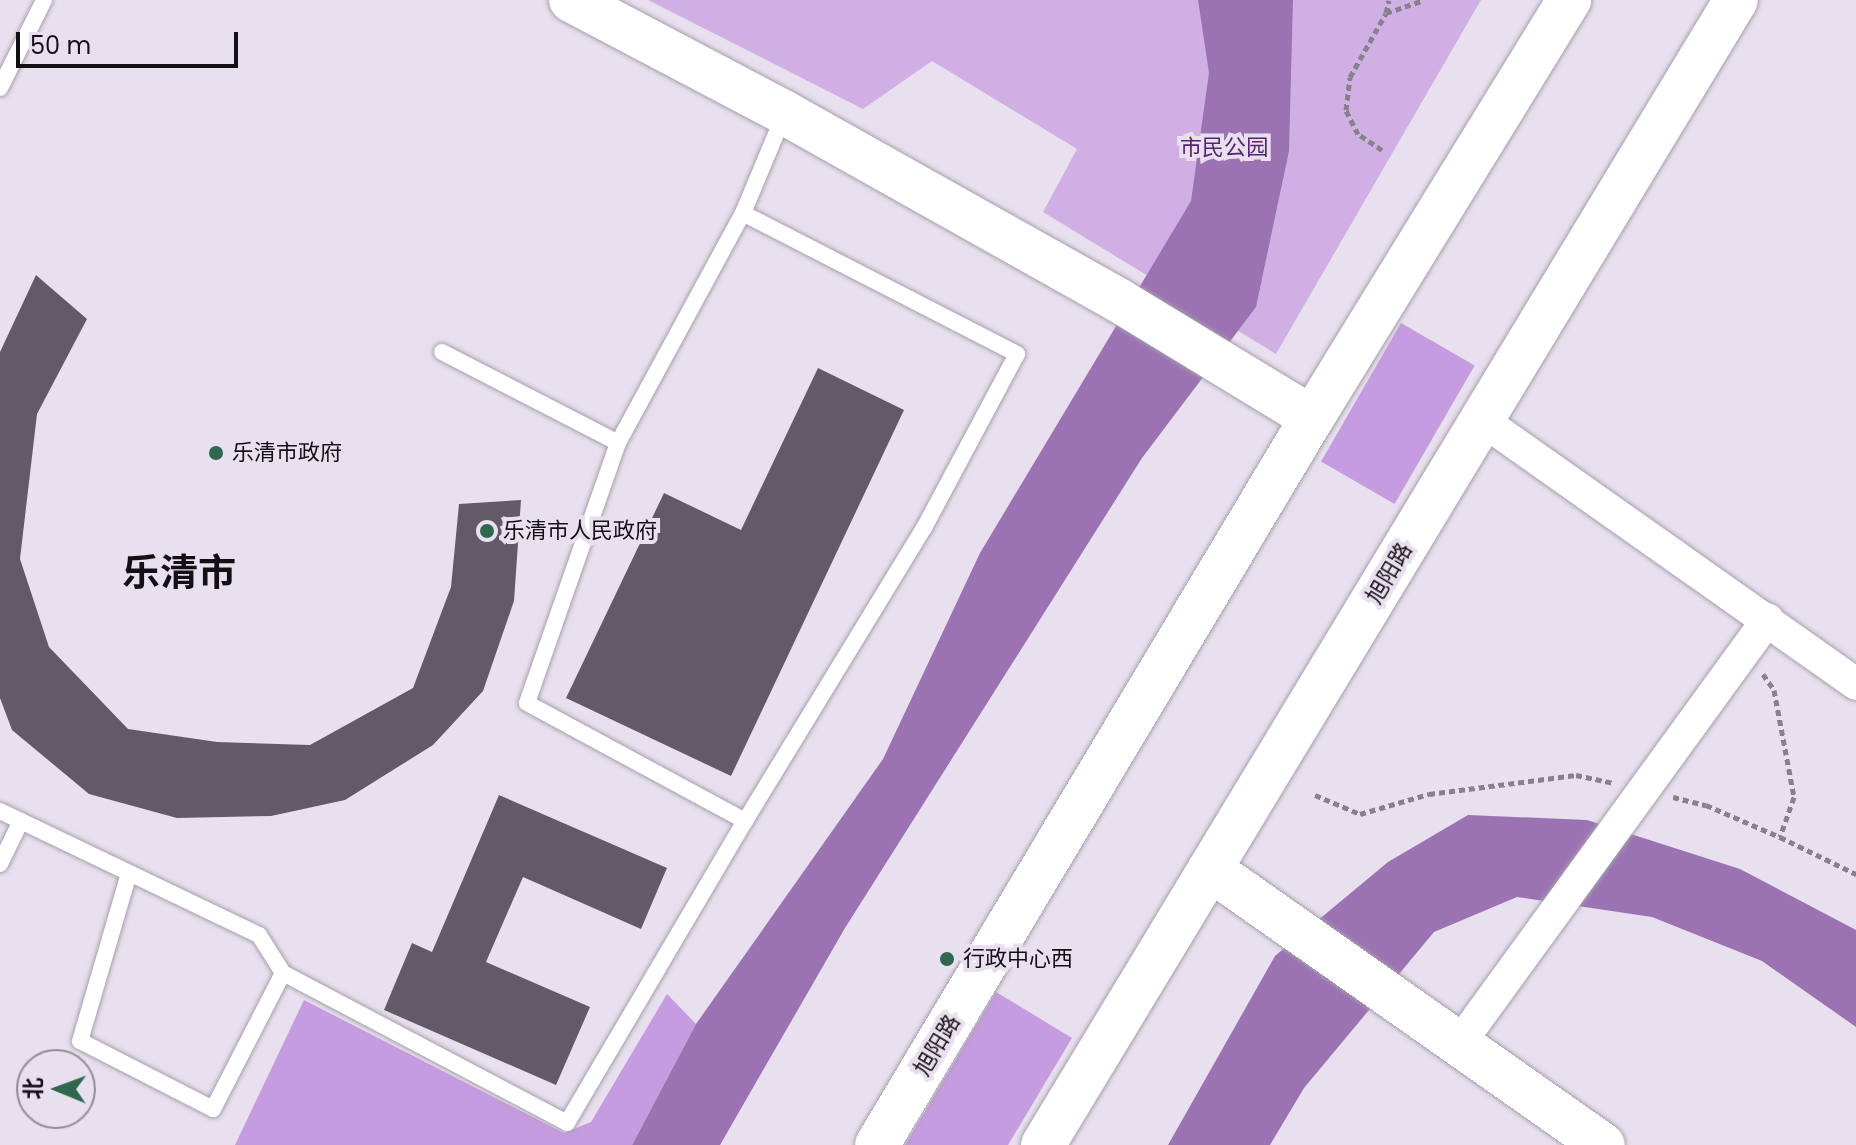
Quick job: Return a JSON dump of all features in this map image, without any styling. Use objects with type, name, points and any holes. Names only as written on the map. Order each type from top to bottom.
[{"type":"main road","points":[[571,0],[785,113],[1118,300],[1312,418]]},
{"type":"main road","name":"旭阳路","points":[[877,1145],[1312,418],[1569,0]]},
{"type":"main road","name":"旭阳路","points":[[1043,1145],[1736,0]]},
{"type":"main road","points":[[1210,869],[1603,1145]]},
{"type":"street","points":[[1482,420],[1856,684]]},
{"type":"street","points":[[1459,1044],[1768,619]]},
{"type":"lane","points":[[0,88],[44,0]]},
{"type":"lane","points":[[745,821],[527,703],[618,443],[743,213],[785,113]]},
{"type":"lane","points":[[0,811],[259,935],[283,973],[567,1123],[745,821],[924,528],[1017,354],[743,213]]},
{"type":"lane","points":[[442,352],[618,443]]},
{"type":"lane","points":[[0,864],[21,821]]},
{"type":"lane","points":[[129,873],[80,1041],[213,1109],[283,973]]},
{"type":"path","points":[[1382,150],[1358,134],[1346,110],[1350,77],[1386,13],[1389,0]]},
{"type":"path","points":[[1386,13],[1424,0]]},
{"type":"path","points":[[1746,650],[1774,690],[1783,736],[1794,797],[1780,837]]},
{"type":"path","points":[[1315,795],[1360,814],[1429,794],[1576,775],[1619,785]]},
{"type":"path","points":[[1663,795],[1706,805],[1856,874]]},
{"type":"green space","name":"市民公园","points":[[648,0],[1481,0],[1276,354],[1043,212],[1077,149],[932,61],[863,109]]},
{"type":"shaded area","points":[[1198,0],[1293,0],[1289,151],[1256,307],[1142,458],[845,928],[720,1145],[632,1145],[696,1024],[883,759],[980,553],[1191,201],[1209,73]]},
{"type":"shaded area","points":[[1401,323],[1475,366],[1395,504],[1321,462]]},
{"type":"shaded area","points":[[1468,815],[1587,820],[1740,869],[1856,930],[1856,1027],[1762,961],[1652,917],[1517,897],[1434,932],[1304,1088],[1270,1145],[1168,1145],[1275,956],[1388,862]]},
{"type":"shaded area","points":[[996,992],[1072,1038],[1008,1145],[905,1145]]},
{"type":"shaded area","points":[[667,994],[696,1024],[632,1145],[235,1145],[304,1000],[564,1133],[591,1122]]},
{"type":"building","name":"乐清市人民政府","points":[[36,275],[87,319],[37,414],[20,559],[49,647],[128,729],[217,742],[310,745],[413,688],[451,587],[459,504],[521,500],[514,601],[483,691],[433,745],[345,800],[271,816],[177,818],[89,794],[12,730],[0,698],[0,352]]},
{"type":"building","points":[[818,368],[904,410],[731,776],[566,698],[664,493],[741,530]]},
{"type":"building","points":[[499,795],[667,868],[641,929],[523,877],[486,962],[590,1007],[556,1085],[384,1010],[412,943],[432,952]]},
{"type":"place","name":"乐清市政府","points":[[216,453]]},
{"type":"place","name":"乐清市人民政府","points":[[487,531]]},
{"type":"place","name":"行政中心西","points":[[947,959]]},
{"type":"district","name":"乐清市","points":[[179,573]]}]
